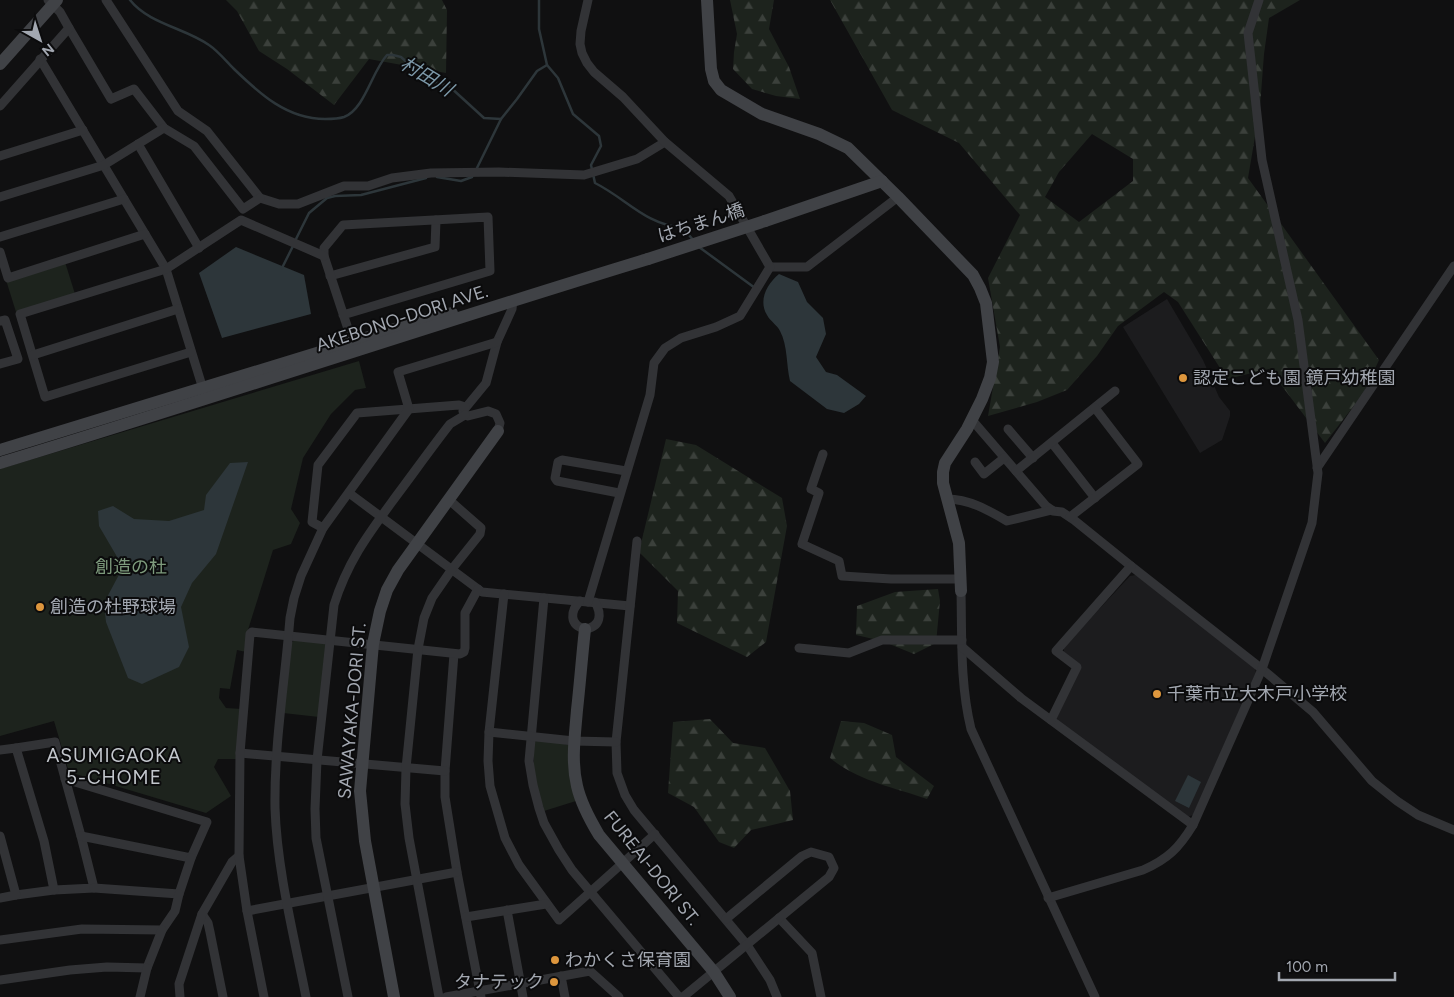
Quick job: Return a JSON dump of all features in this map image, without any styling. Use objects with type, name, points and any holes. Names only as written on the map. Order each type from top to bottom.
[{"type":"street","points":[[106,0],[178,111],[207,131],[260,198],[279,204],[298,204],[344,186],[368,186],[392,178],[431,173],[499,172],[584,175],[637,159],[665,142]]},
{"type":"street","points":[[588,0],[580,44],[587,64],[623,97],[665,142],[728,196],[770,267]]},
{"type":"street","points":[[707,0],[711,70],[714,81],[721,90],[762,114],[819,134],[848,148],[973,275],[986,303],[993,362],[990,378],[972,420],[945,463],[943,472],[943,483],[958,543],[966,706],[971,729],[1095,997]]},
{"type":"street","points":[[1048,898],[1143,870],[1157,864],[1183,842],[1193,825],[1262,669],[1312,523],[1317,468],[1298,320],[1262,160],[1248,33],[1259,0]]},
{"type":"street","points":[[51,1],[60,12],[111,99],[134,89],[164,128],[194,146],[243,209],[260,198]]},
{"type":"street","points":[[0,52],[51,1]]},
{"type":"street","points":[[0,64],[51,1]]},
{"type":"street","points":[[0,106],[69,28]]},
{"type":"street","points":[[40,59],[166,269],[203,389]]},
{"type":"street","points":[[0,197],[104,165],[164,128]]},
{"type":"street","points":[[0,156],[83,130]]},
{"type":"street","points":[[138,144],[199,248]]},
{"type":"street","name":"はちまん橋","points":[[511,301],[648,259],[882,181]]},
{"type":"street","points":[[770,267],[807,267],[898,197]]},
{"type":"street","points":[[0,237],[124,198]]},
{"type":"street","points":[[343,315],[490,271],[488,217],[343,225],[324,248],[324,256],[330,276],[343,315],[354,347]]},
{"type":"street","points":[[191,352],[44,397],[20,314],[166,269],[241,220],[324,256]]},
{"type":"street","points":[[330,276],[435,247],[436,220]]},
{"type":"street","points":[[0,252],[8,278],[145,234]]},
{"type":"street","points":[[1317,468],[1454,266]]},
{"type":"street","points":[[588,602],[619,493],[650,395],[654,363],[665,348],[681,338],[716,327],[740,316],[770,267]]},
{"type":"street","points":[[348,997],[316,838],[315,810],[317,760],[334,605],[341,581],[353,558],[450,424],[465,411],[486,382],[497,342],[512,308],[511,301]]},
{"type":"street","name":"AKEBONO-DORI AVE.","points":[[0,463],[354,347],[434,317],[511,301]]},
{"type":"street","points":[[33,355],[178,309]]},
{"type":"street","points":[[0,321],[5,320],[18,359],[0,364]]},
{"type":"street","points":[[409,409],[398,372],[497,342]]},
{"type":"street","name":"AKEBONO-DORI AVE.","points":[[0,450],[203,389],[354,347]]},
{"type":"street","points":[[1016,471],[1115,391]]},
{"type":"street","points":[[323,528],[312,522],[318,465],[357,413],[459,405],[468,416],[488,411],[496,414],[500,423],[498,431]]},
{"type":"street","points":[[1070,517],[1138,464],[1095,408]]},
{"type":"street","points":[[306,997],[278,850],[276,817],[276,756],[294,598],[301,576],[323,528],[409,409]]},
{"type":"street","points":[[972,420],[1052,510]]},
{"type":"street","points":[[1008,429],[1033,458]]},
{"type":"street","name":"SAWAYAKA-DORI ST.","points":[[394,997],[361,817],[361,764],[373,644],[380,611],[387,590],[398,570],[498,431]]},
{"type":"street","points":[[1052,443],[1095,498]]},
{"type":"street","points":[[822,454],[810,489],[820,493],[802,544],[838,561],[842,576],[961,585]]},
{"type":"street","points":[[974,462],[984,474],[1004,458]]},
{"type":"street","points":[[619,493],[557,481],[555,478],[558,462],[562,460],[626,471]]},
{"type":"street","points":[[349,493],[482,592],[630,606]]},
{"type":"street","points":[[439,997],[409,838],[405,804],[406,768],[418,649],[424,618],[432,598],[480,534],[481,528],[448,499]]},
{"type":"street","points":[[947,499],[960,499],[1007,520],[1052,510],[1062,512],[1070,517],[1262,669],[1313,712],[1372,781],[1418,815],[1454,830]]},
{"type":"street","points":[[637,541],[616,742],[617,772],[634,810],[747,945],[770,980],[777,997]]},
{"type":"street","points":[[1051,720],[1076,667],[1056,651],[1131,566]]},
{"type":"street","points":[[264,997],[247,911],[239,856],[240,753],[250,634],[252,632],[460,654],[464,652],[465,648],[465,613],[478,589]]},
{"type":"street","points":[[504,594],[489,732],[488,761],[490,786],[500,822],[505,838],[519,865],[559,920],[655,834]]},
{"type":"street","points":[[544,598],[531,736],[530,769],[544,823],[572,870],[679,997]]},
{"type":"street","points":[[588,602],[600,613],[599,620],[595,625],[585,629],[575,624],[572,612],[575,606],[588,602]]},
{"type":"street","name":"FUREAI-DORI ST.","points":[[585,629],[573,766],[583,804],[599,835],[714,972],[730,997]]},
{"type":"street","points":[[799,648],[849,653],[882,640],[962,643],[1021,698],[1193,825]]},
{"type":"street","points":[[454,654],[445,771],[446,805],[480,994]]},
{"type":"street","points":[[489,732],[574,741],[616,742]]},
{"type":"street","points":[[0,750],[55,742],[94,888]]},
{"type":"street","points":[[16,748],[44,841],[54,890]]},
{"type":"street","points":[[240,753],[445,771]]},
{"type":"street","points":[[65,779],[207,822],[191,858],[175,911],[162,930],[147,968],[140,997]]},
{"type":"street","points":[[0,836],[16,895]]},
{"type":"street","points":[[81,836],[191,858]]},
{"type":"street","points":[[683,997],[829,877],[834,868],[829,857],[812,852],[802,856],[726,919]]},
{"type":"street","points":[[180,997],[179,984],[202,914],[232,862],[239,856]]},
{"type":"street","points":[[247,911],[457,872]]},
{"type":"street","points":[[0,898],[54,890],[94,888],[179,894]]},
{"type":"street","points":[[466,917],[546,904]]},
{"type":"street","points":[[507,910],[523,997]]},
{"type":"street","points":[[202,914],[208,923],[223,997]]},
{"type":"street","points":[[779,918],[812,953],[821,997]]},
{"type":"street","points":[[0,940],[82,929],[162,930]]},
{"type":"street","points":[[0,980],[107,967],[147,968]]},
{"type":"street","points":[[446,997],[480,994],[520,984],[590,971],[619,997]]},
{"type":"street","points":[[561,976],[565,997]]},
{"type":"street","points":[[604,983],[606,997]]},
{"type":"shaded area","points":[[236,247],[304,275],[311,314],[222,338],[199,273]]},
{"type":"shaded area","points":[[779,274],[798,282],[807,302],[823,318],[826,334],[816,357],[826,372],[837,375],[866,396],[859,404],[844,413],[827,409],[790,381],[783,337],[767,315],[763,304],[768,287]]},
{"type":"shaded area","name":"認定こども園 鏡戸幼稚園","points":[[1167,299],[1203,360],[1219,397],[1230,411],[1222,440],[1200,453],[1123,327]]},
{"type":"shaded area","points":[[248,462],[216,554],[192,583],[181,607],[189,647],[179,667],[142,684],[128,678],[106,622],[104,603],[123,567],[99,526],[98,511],[113,506],[134,519],[169,521],[204,510],[206,495],[230,463]]},
{"type":"shaded area","name":"千葉市立大木戸小学校","points":[[1136,575],[1254,666],[1256,672],[1193,815],[1188,817],[1059,723],[1056,716],[1082,666],[1064,652],[1064,647],[1130,576]]},
{"type":"shaded area","points":[[1188,775],[1201,782],[1189,808],[1175,801]]},
{"type":"green space","points":[[226,0],[442,0],[447,10],[446,73],[369,59],[334,105],[287,69],[259,51],[237,11]]},
{"type":"green space","points":[[730,0],[774,0],[769,29],[789,67],[800,99],[776,96],[752,89],[733,69],[737,34]]},
{"type":"green space","points":[[830,0],[1300,0],[1269,18],[1260,107],[1248,178],[1379,360],[1363,394],[1325,443],[1269,369],[1227,379],[1178,302],[1164,292],[1118,326],[1097,356],[1067,390],[1037,402],[988,416],[1000,347],[988,278],[1020,215],[959,143],[892,110]],"holes":[[[1092,134],[1133,159],[1133,181],[1079,222],[1045,197],[1059,172]]]},
{"type":"green space","points":[[65,262],[75,294],[16,312],[6,280]]},
{"type":"green space","name":"創造の杜","points":[[359,361],[366,388],[355,390],[331,414],[303,458],[291,509],[300,523],[291,544],[273,550],[247,633],[246,652],[237,650],[230,689],[220,688],[219,698],[226,708],[242,709],[237,759],[218,759],[214,767],[231,796],[206,813],[69,772],[54,721],[0,736],[0,469]]},
{"type":"green space","points":[[666,439],[696,445],[782,498],[787,526],[766,642],[747,657],[677,623],[678,591],[639,552]]},
{"type":"green space","points":[[938,589],[940,601],[936,643],[914,654],[882,641],[856,635],[857,606],[895,592]]},
{"type":"green space","points":[[296,639],[323,641],[327,645],[319,717],[283,713],[291,643]]},
{"type":"green space","points":[[710,719],[733,743],[765,748],[790,791],[793,820],[751,830],[734,848],[719,842],[694,807],[668,793],[673,722]]},
{"type":"green space","points":[[841,721],[864,723],[892,735],[896,757],[934,786],[927,799],[864,778],[830,758]]},
{"type":"green space","points":[[537,739],[570,745],[576,801],[544,811],[534,777],[534,741]]},
{"type":"waterway","name":"村田川","points":[[130,0],[147,15],[209,45],[264,96],[298,115],[311,118],[333,119],[344,117],[351,113],[363,98],[387,55],[393,55],[401,57],[427,80],[449,86],[484,118],[501,119]]},
{"type":"waterway","points":[[539,0],[539,29],[547,65],[558,78],[573,114],[599,136],[601,146],[591,165],[595,183],[657,222],[683,228],[694,241]]},
{"type":"waterway","name":"村田川","points":[[476,170],[501,119],[537,71],[547,65]]},
{"type":"waterway","points":[[437,177],[461,181],[473,175]]},
{"type":"waterway","points":[[295,241],[309,213],[327,198],[361,195],[426,178]]},
{"type":"waterway","points":[[282,268],[293,246]]},
{"type":"waterway","points":[[699,247],[755,288]]},
{"type":"place","name":"認定こども園 鏡戸幼稚園","points":[[1183,378]]},
{"type":"place","name":"創造の杜野球場","points":[[40,607]]},
{"type":"place","name":"千葉市立大木戸小学校","points":[[1157,694]]},
{"type":"place","name":"わかくさ保育園","points":[[555,960]]},
{"type":"place","name":"タナテック","points":[[554,982]]},
{"type":"district","name":"ASUMIGAOKA 5-CHOME","points":[[114,766]]}]
